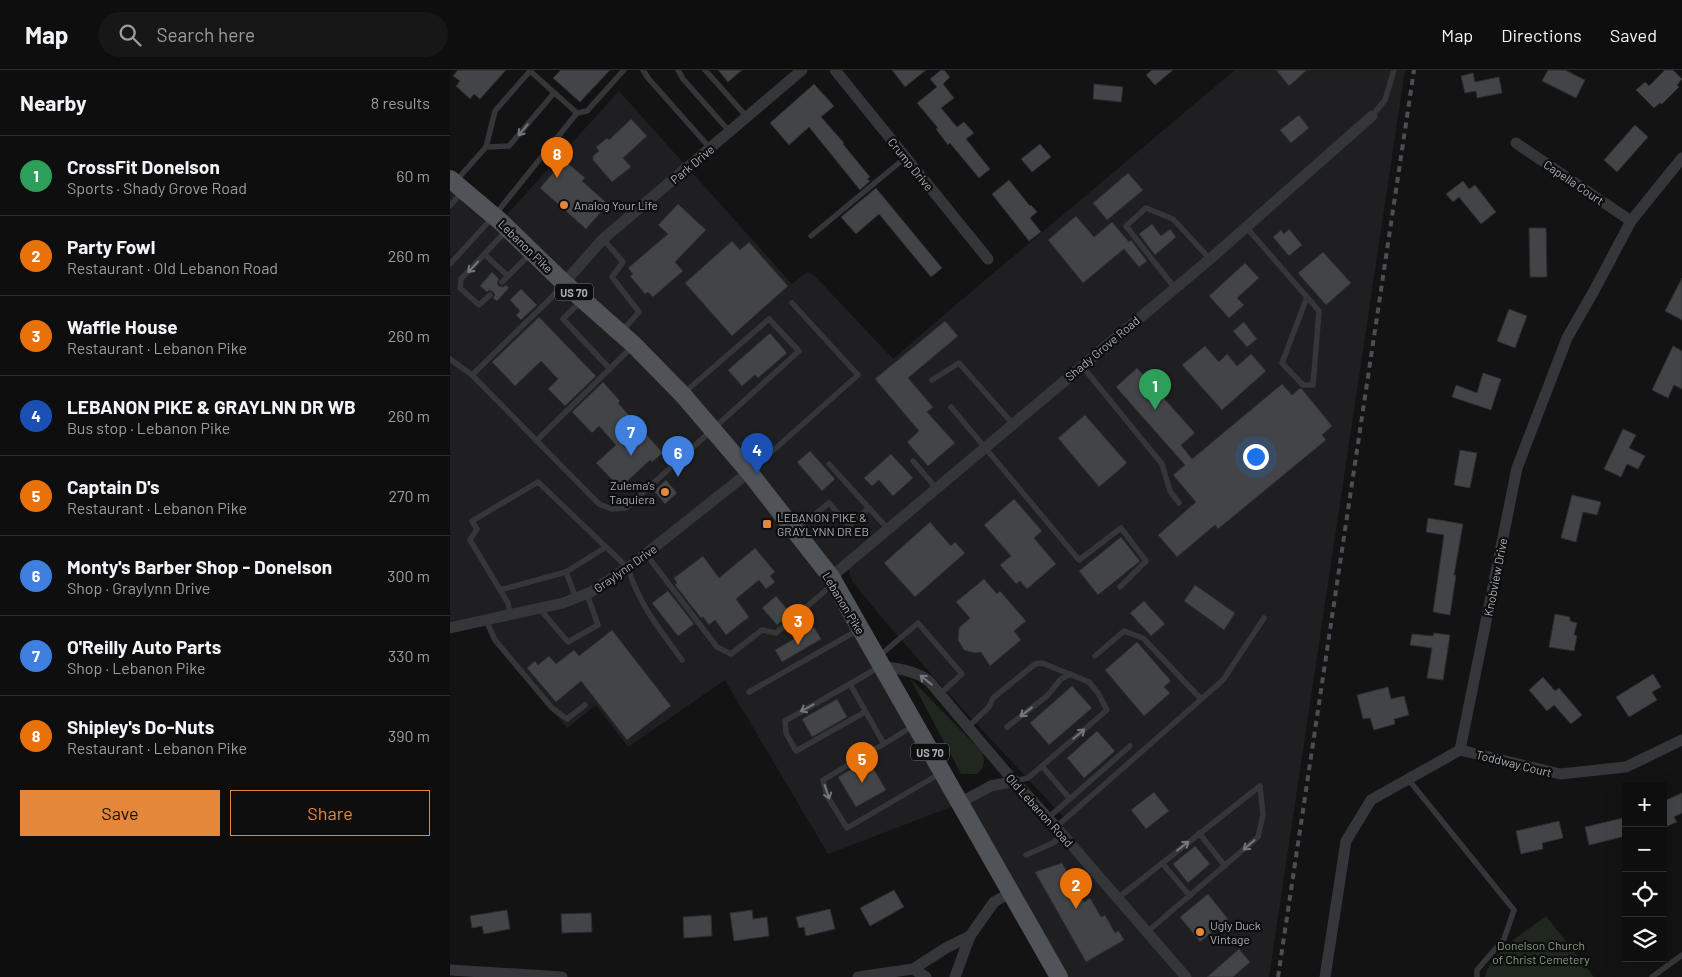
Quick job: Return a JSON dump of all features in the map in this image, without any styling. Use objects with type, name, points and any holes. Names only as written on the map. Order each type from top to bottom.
[{"type":"main road","name":"Lebanon Pike","points":[[456,184],[494,216],[564,283],[634,345],[683,395],[749,472],[832,580],[1059,977]]},
{"type":"street","name":"Park Drive","points":[[564,283],[603,239],[802,70]]},
{"type":"street","name":"Crump Drive","points":[[835,70],[988,258]]},
{"type":"street","name":"Shady Grove Road","points":[[832,580],[888,530],[1174,287],[1210,259],[1372,116]]},
{"type":"street","name":"Capella Court","points":[[1516,143],[1631,221]]},
{"type":"street","name":"Knobview Drive","points":[[1460,750],[1517,468],[1567,338],[1631,221],[1682,158]]},
{"type":"street","name":"Graylynn Drive","points":[[450,628],[563,603],[587,594],[628,568],[749,472]]},
{"type":"street","name":"Old Lebanon Road","points":[[878,662],[922,675],[929,680],[968,728],[1186,977]]},
{"type":"street","name":"Toddway Court","points":[[1460,750],[1560,774],[1626,767],[1682,740]]},
{"type":"street","points":[[1325,977],[1346,841],[1371,800],[1460,750]]},
{"type":"street","points":[[959,804],[991,786],[1015,781]]},
{"type":"street","points":[[955,977],[970,936],[994,902],[1010,893]]},
{"type":"street","points":[[858,977],[913,968],[970,936]]},
{"type":"street","points":[[913,968],[926,977]]},
{"type":"street","points":[[450,970],[562,977]]},
{"type":"lane","points":[[450,264],[494,216],[577,113],[587,111],[624,70]]},
{"type":"lane","points":[[643,70],[711,148]]},
{"type":"lane","points":[[678,70],[683,79],[730,132]]},
{"type":"lane","points":[[705,70],[747,118]]},
{"type":"lane","points":[[1372,116],[1385,100],[1394,70]]},
{"type":"lane","points":[[450,206],[456,184],[486,147],[495,111],[530,71],[577,113]]},
{"type":"lane","points":[[486,147],[509,146],[554,93]]},
{"type":"lane","points":[[811,236],[906,158]]},
{"type":"lane","points":[[1174,287],[1126,226],[1146,208],[1173,218],[1210,259]]},
{"type":"lane","points":[[1246,227],[1319,311],[1313,385],[1303,385],[1282,363],[1306,297]]},
{"type":"lane","points":[[490,294],[479,305],[460,288],[461,279],[508,229]]},
{"type":"lane","points":[[603,239],[623,262],[612,277],[639,312],[620,333]]},
{"type":"lane","points":[[502,282],[532,252]]},
{"type":"lane","points":[[484,254],[508,276]]},
{"type":"lane","points":[[472,375],[564,283]]},
{"type":"lane","points":[[583,300],[564,319],[610,369]]},
{"type":"lane","points":[[749,472],[858,375],[792,303]]},
{"type":"lane","points":[[450,359],[472,375],[599,504],[612,509],[626,508],[799,351],[770,319],[683,395]]},
{"type":"lane","points":[[536,440],[634,345]]},
{"type":"lane","points":[[932,380],[959,363],[1013,424]]},
{"type":"lane","points":[[1082,366],[1162,464],[1170,491],[1179,503]]},
{"type":"lane","points":[[951,407],[1079,560],[1121,528],[1146,561],[1120,587]]},
{"type":"lane","points":[[912,460],[937,489]]},
{"type":"lane","points":[[829,464],[888,530]]},
{"type":"lane","points":[[510,614],[508,604],[470,540],[477,529],[472,521],[538,482],[628,568],[633,584],[648,614],[682,660]]},
{"type":"lane","points":[[794,531],[829,503],[849,526],[869,508]]},
{"type":"lane","points":[[500,590],[566,572],[606,547]]},
{"type":"lane","points":[[646,554],[717,647],[731,654],[762,630],[776,633],[832,580]]},
{"type":"lane","points":[[566,572],[576,598]]},
{"type":"lane","points":[[539,608],[568,642],[598,625],[587,594]]},
{"type":"lane","points":[[1026,854],[1053,843],[1060,831],[1223,680],[1264,618]]},
{"type":"lane","points":[[486,620],[496,640],[552,708],[567,719],[585,705]]},
{"type":"lane","points":[[865,712],[796,751],[786,733],[785,721],[850,684],[878,662],[918,623],[962,674],[940,694]]},
{"type":"lane","points":[[749,692],[859,629]]},
{"type":"lane","points":[[1095,656],[1124,631],[1143,638],[1201,699]]},
{"type":"lane","points":[[968,728],[989,707],[993,698],[1035,664],[1042,663],[1089,682],[1098,693],[1107,710],[1028,778],[1015,781]]},
{"type":"lane","points":[[1007,727],[1047,696],[1061,679],[1071,674]]},
{"type":"lane","points":[[850,684],[884,744]]},
{"type":"lane","points":[[914,725],[823,780],[827,796],[847,828],[941,773]]},
{"type":"lane","points":[[1048,818],[1130,746]]},
{"type":"lane","points":[[1042,766],[1070,799]]},
{"type":"lane","points":[[1408,779],[1514,910],[1504,939],[1477,970],[1477,977]]},
{"type":"lane","points":[[1118,898],[1260,786],[1263,815],[1258,837],[1147,932]]},
{"type":"lane","points":[[1199,833],[1225,866]]},
{"type":"lane","points":[[1162,863],[1190,896]]},
{"type":"lane","points":[[1652,977],[1682,955]]},
{"type":"shaded area","points":[[1235,70],[1405,70],[1269,977],[1059,977],[959,804],[828,854],[725,680],[628,747],[596,705],[567,728],[493,642],[483,620],[450,628],[450,179],[501,221],[619,91],[792,284],[807,272],[815,276],[893,359]],"holes":[[[847,565],[852,581],[945,690],[1065,819],[1056,827],[1015,781],[959,803],[831,577]]]},
{"type":"green space","points":[[910,678],[982,752],[984,764],[977,774],[961,774]]},
{"type":"green space","name":"Donelson Church of Christ Cemetery","points":[[1546,916],[1594,977],[1485,977],[1488,968],[1501,951]]},
{"type":"building","points":[[458,70],[506,70],[480,99],[474,94],[470,99],[456,86],[460,81],[453,76]]},
{"type":"building","points":[[561,70],[610,70],[580,102],[553,78]]},
{"type":"building","points":[[718,70],[742,70],[728,82]]},
{"type":"building","points":[[892,70],[926,70],[905,87]]},
{"type":"building","points":[[941,70],[944,70],[950,77],[943,84],[954,98],[941,108],[957,127],[964,122],[974,133],[966,139],[990,169],[979,178],[950,143],[948,145],[936,129],[938,128],[917,103],[937,87],[930,79]]},
{"type":"building","points":[[1152,70],[1173,70],[1155,85],[1146,75]]},
{"type":"building","points":[[1276,70],[1307,70],[1289,86]]},
{"type":"building","points":[[1548,70],[1565,70],[1585,80],[1576,98],[1542,81]]},
{"type":"building","points":[[1665,70],[1673,70],[1682,79],[1677,85],[1679,87],[1662,104],[1660,103],[1654,108],[1636,90],[1645,82],[1649,86]]},
{"type":"building","points":[[1473,73],[1475,82],[1499,77],[1502,93],[1477,98],[1476,91],[1465,93],[1461,76]]},
{"type":"building","points":[[814,84],[834,106],[821,117],[870,177],[867,179],[870,181],[860,190],[809,127],[789,145],[770,123]]},
{"type":"building","points":[[1094,84],[1123,87],[1121,102],[1093,99]]},
{"type":"building","points":[[1299,115],[1309,128],[1291,143],[1280,130]]},
{"type":"building","points":[[631,119],[647,136],[623,158],[631,167],[612,182],[593,160],[593,156],[599,151],[596,147],[607,138],[609,140]]},
{"type":"building","points":[[1635,125],[1648,137],[1617,172],[1604,160]]},
{"type":"building","points":[[1040,144],[1051,157],[1032,172],[1021,159]]},
{"type":"building","points":[[564,160],[585,178],[582,181],[608,204],[586,229],[540,188]]},
{"type":"building","points":[[1128,173],[1143,190],[1107,220],[1093,203]]},
{"type":"building","points":[[1009,180],[1037,212],[1030,218],[1041,232],[1029,241],[992,194]]},
{"type":"building","points":[[1463,181],[1469,189],[1475,185],[1496,212],[1481,224],[1459,197],[1453,202],[1446,194]]},
{"type":"building","points":[[876,188],[942,268],[931,277],[879,214],[856,234],[841,217]]},
{"type":"building","points":[[678,204],[706,230],[675,262],[683,271],[653,297],[648,292],[645,294],[630,276],[633,274],[628,268],[668,234],[658,225]]},
{"type":"building","points":[[1076,216],[1094,237],[1112,222],[1129,242],[1131,240],[1147,261],[1139,267],[1124,249],[1083,283],[1048,240]]},
{"type":"building","points":[[1152,224],[1161,236],[1170,229],[1176,237],[1155,255],[1139,234]]},
{"type":"building","points":[[1529,228],[1546,228],[1547,277],[1530,277]]},
{"type":"building","points":[[1289,229],[1302,245],[1289,256],[1273,237],[1281,230],[1284,234]]},
{"type":"building","points":[[732,241],[740,250],[749,242],[788,286],[732,336],[685,283]]},
{"type":"building","points":[[1323,252],[1351,283],[1326,305],[1298,273]]},
{"type":"building","points":[[1245,263],[1259,278],[1237,298],[1244,305],[1229,318],[1209,296]]},
{"type":"building","points":[[492,272],[499,279],[497,283],[499,286],[503,287],[506,285],[509,288],[497,301],[493,298],[495,294],[493,292],[489,290],[487,292],[480,286]]},
{"type":"building","points":[[1682,278],[1682,320],[1665,311]]},
{"type":"building","points":[[521,289],[537,305],[521,320],[516,315],[520,311],[510,300]]},
{"type":"building","points":[[1509,309],[1527,316],[1515,348],[1497,341]]},
{"type":"building","points":[[539,317],[596,376],[565,406],[548,389],[558,379],[541,361],[515,386],[492,362]]},
{"type":"building","points":[[945,321],[958,336],[908,378],[933,407],[927,412],[955,443],[928,466],[907,442],[919,431],[875,379]]},
{"type":"building","points":[[1244,322],[1257,339],[1247,347],[1233,331]]},
{"type":"building","points":[[770,333],[787,353],[758,378],[755,375],[742,386],[728,370]]},
{"type":"building","points":[[1205,346],[1219,362],[1227,354],[1237,366],[1251,354],[1266,371],[1222,410],[1182,365]]},
{"type":"building","points":[[1673,346],[1682,351],[1682,389],[1674,385],[1668,398],[1652,390]]},
{"type":"building","points":[[1137,368],[1195,433],[1181,445],[1192,459],[1282,384],[1292,395],[1300,388],[1302,389],[1332,426],[1322,435],[1326,440],[1218,529],[1215,525],[1177,557],[1158,535],[1196,502],[1173,475],[1185,465],[1116,387]]},
{"type":"building","points":[[1483,373],[1501,379],[1491,410],[1452,397],[1456,385],[1477,393]]},
{"type":"building","points":[[603,382],[620,401],[618,403],[663,453],[652,462],[650,460],[620,488],[596,463],[616,445],[599,426],[592,433],[572,412]]},
{"type":"building","points":[[1085,415],[1127,463],[1099,487],[1058,438]]},
{"type":"building","points":[[1623,429],[1636,435],[1629,448],[1645,456],[1638,469],[1627,464],[1621,477],[1604,469]]},
{"type":"building","points":[[1460,450],[1477,453],[1470,488],[1454,485]]},
{"type":"building","points":[[810,451],[835,479],[822,491],[797,462]]},
{"type":"building","points":[[891,454],[913,478],[893,496],[879,480],[872,486],[864,478]]},
{"type":"building","name":"Zulema's Taquiera","points":[[666,480],[677,493],[665,504],[654,491]]},
{"type":"building","points":[[1572,495],[1601,502],[1597,515],[1583,512],[1576,542],[1561,538]]},
{"type":"building","points":[[1014,499],[1042,531],[1034,538],[1056,564],[1027,589],[1020,581],[1016,584],[1000,565],[1011,556],[984,525]]},
{"type":"building","points":[[1428,518],[1463,524],[1454,575],[1456,575],[1450,615],[1433,612],[1444,535],[1426,532]]},
{"type":"building","points":[[930,522],[951,546],[955,542],[965,553],[915,597],[884,563]]},
{"type":"building","points":[[1121,537],[1140,561],[1098,595],[1079,571]]},
{"type":"building","points":[[755,548],[775,572],[770,576],[775,582],[766,589],[759,580],[736,599],[749,617],[726,635],[715,620],[709,625],[703,617],[701,618],[675,585],[677,583],[674,578],[703,556],[719,578]]},
{"type":"building","points":[[984,579],[997,594],[1000,591],[1026,621],[1014,631],[1021,640],[990,666],[981,652],[975,653],[964,650],[958,640],[959,628],[970,618],[956,602]]},
{"type":"building","points":[[1195,585],[1235,613],[1224,630],[1184,601]]},
{"type":"building","points":[[668,591],[694,624],[678,636],[652,603]]},
{"type":"building","points":[[776,596],[791,614],[777,625],[762,608]]},
{"type":"building","points":[[1144,601],[1165,624],[1151,636],[1130,613]]},
{"type":"building","points":[[1555,614],[1570,617],[1570,621],[1577,623],[1574,635],[1577,636],[1574,651],[1549,647]]},
{"type":"building","points":[[814,627],[821,639],[782,662],[775,650]]},
{"type":"building","points":[[612,630],[671,706],[627,740],[581,681],[556,702],[527,668],[535,661],[538,665],[549,656],[556,664],[574,650],[579,656]]},
{"type":"building","points":[[1434,633],[1450,635],[1443,680],[1427,678],[1432,648],[1410,645],[1412,634],[1433,636]]},
{"type":"building","points":[[1137,642],[1171,681],[1164,687],[1170,693],[1144,716],[1105,670]]},
{"type":"building","points":[[1653,674],[1661,687],[1652,692],[1657,700],[1629,717],[1616,697]]},
{"type":"building","points":[[1543,677],[1555,691],[1559,688],[1582,715],[1571,724],[1554,705],[1547,711],[1529,690]]},
{"type":"building","points":[[1072,686],[1092,708],[1049,745],[1030,723]]},
{"type":"building","points":[[1388,687],[1391,699],[1404,696],[1409,715],[1394,719],[1395,724],[1374,730],[1370,718],[1363,719],[1357,695]]},
{"type":"building","points":[[837,699],[847,717],[812,737],[802,719]]},
{"type":"building","points":[[1097,731],[1115,751],[1084,778],[1067,758]]},
{"type":"building","points":[[868,759],[886,790],[856,807],[838,777]]},
{"type":"building","points":[[1154,792],[1169,811],[1146,829],[1131,810]]},
{"type":"building","points":[[1682,793],[1682,813],[1674,817],[1677,822],[1667,826],[1667,800]]},
{"type":"building","points":[[1622,818],[1622,837],[1589,845],[1585,827]]},
{"type":"building","points":[[1559,821],[1563,838],[1542,843],[1543,849],[1521,854],[1516,831]]},
{"type":"building","points":[[1195,846],[1210,864],[1188,883],[1173,864]]},
{"type":"building","points":[[1062,863],[1084,902],[1090,898],[1101,917],[1105,915],[1115,933],[1119,931],[1124,940],[1086,962],[1035,872]]},
{"type":"building","points":[[894,890],[904,907],[870,926],[860,908]]},
{"type":"building","points":[[1208,894],[1228,919],[1200,942],[1180,917]]},
{"type":"building","points":[[830,909],[835,929],[806,936],[804,927],[799,928],[796,917]]},
{"type":"building","points":[[507,910],[510,929],[484,934],[482,926],[472,928],[470,916]]},
{"type":"building","points":[[752,910],[753,919],[767,917],[769,936],[734,941],[730,913]]},
{"type":"building","points":[[591,913],[592,932],[562,933],[561,914]]},
{"type":"building","points":[[711,915],[712,936],[684,938],[683,917]]},
{"type":"building","points":[[1239,949],[1250,962],[1233,977],[1207,977]]},
{"type":"railway","points":[[1278,977],[1414,70]]},
{"type":"place","name":"Shipley's Do-Nuts","points":[[557,178]]},
{"type":"place","name":"Analog Your Life","points":[[564,205]]},
{"type":"place","name":"CrossFit Donelson","points":[[1155,410]]},
{"type":"place","name":"O'Reilly Auto Parts","points":[[631,456]]},
{"type":"place","name":"LEBANON PIKE & GRAYLNN DR WB","points":[[757,474]]},
{"type":"place","name":"Monty's Barber Shop - Donelson","points":[[678,477]]},
{"type":"place","name":"Zulema's Taquiera","points":[[665,492]]},
{"type":"place","name":"LEBANON PIKE & GRAYLYNN DR EB","points":[[767,524]]},
{"type":"place","name":"Waffle House","points":[[798,645]]},
{"type":"place","name":"Captain D's","points":[[862,783]]},
{"type":"place","name":"Party Fowl","points":[[1076,909]]},
{"type":"place","name":"Ugly Duck Vintage","points":[[1200,932]]}]
